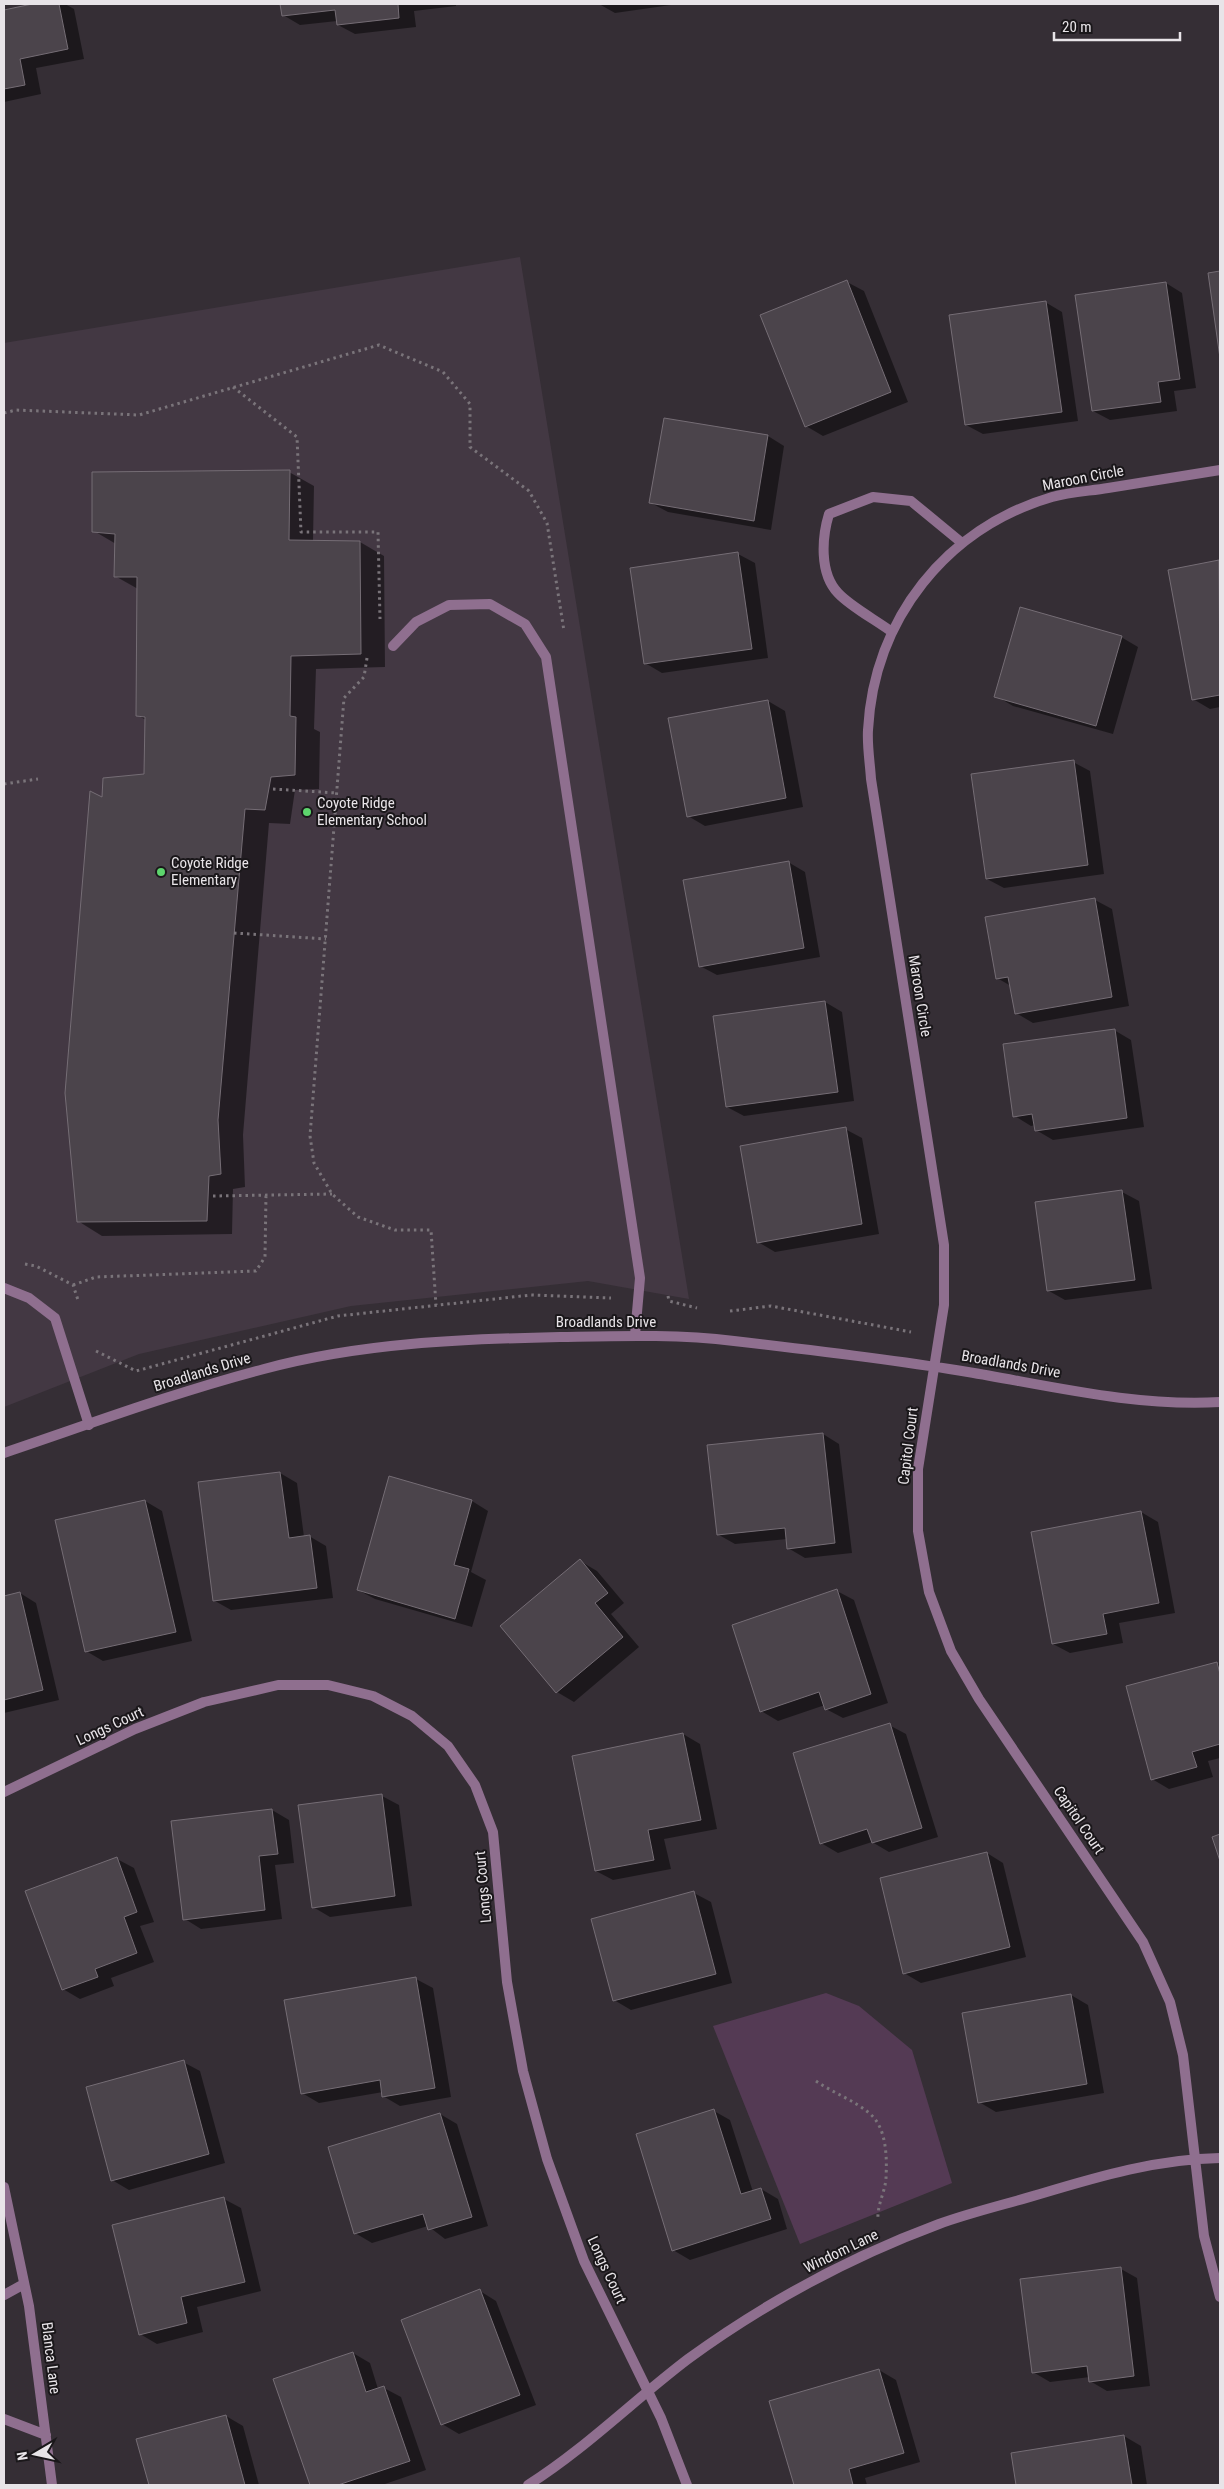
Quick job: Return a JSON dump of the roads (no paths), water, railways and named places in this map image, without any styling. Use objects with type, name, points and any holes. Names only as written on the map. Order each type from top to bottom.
[{"type":"street","name":"Maroon Circle","points":[[934,1366],[944,1305],[944,1245],[871,779],[868,740],[875,678],[892,632],[926,578],[962,543],[1004,516],[1053,497],[1220,470]]},
{"type":"street","points":[[892,632],[837,592],[828,576],[823,551],[824,530],[829,514],[873,497],[911,501],[962,543]]},
{"type":"street","points":[[393,646],[416,622],[449,605],[490,604],[525,624],[546,657],[640,1278],[635,1335]]},
{"type":"street","points":[[4,1288],[30,1298],[55,1318],[89,1425]]},
{"type":"street","name":"Broadlands Drive","points":[[4,1453],[266,1368],[378,1346],[512,1338],[635,1335],[729,1340],[934,1366],[1114,1397],[1196,1404],[1220,1402]]},
{"type":"street","name":"Capitol Court","points":[[934,1366],[918,1469],[918,1531],[929,1592],[951,1651],[979,1699],[1143,1942],[1170,2002],[1183,2055],[1193,2158],[1204,2236],[1220,2297]]},
{"type":"street","name":"Longs Court","points":[[4,1792],[136,1729],[204,1702],[278,1686],[328,1685],[373,1696],[412,1716],[448,1746],[475,1785],[493,1832],[507,1982],[523,2071],[546,2159],[584,2261],[648,2392],[687,2485]]},
{"type":"street","name":"Windom Lane","points":[[528,2485],[688,2359],[768,2306],[852,2260],[940,2224],[1119,2171],[1193,2158],[1220,2158]]},
{"type":"street","name":"Blanca Lane","points":[[4,2187],[24,2284],[52,2485]]},
{"type":"street","points":[[4,2295],[24,2284]]},
{"type":"street","points":[[4,2419],[46,2435]]},
{"type":"place","name":"Coyote Ridge Elementary School","points":[[307,812]]},
{"type":"place","name":"Coyote Ridge Elementary","points":[[161,872]]}]
